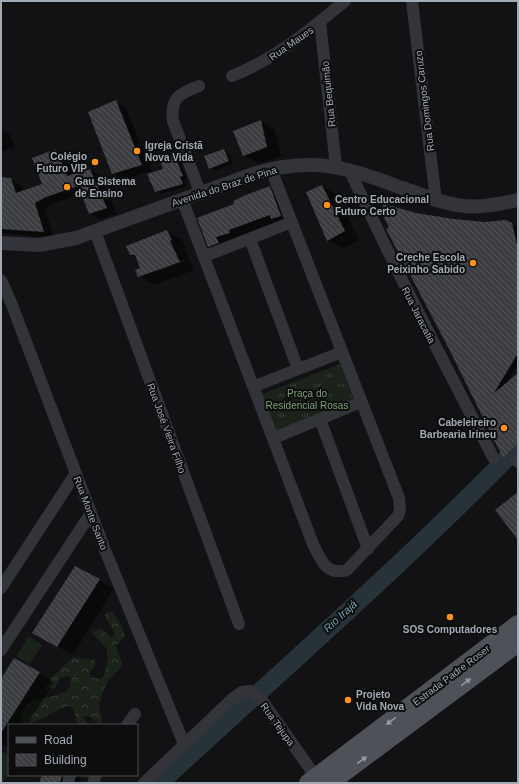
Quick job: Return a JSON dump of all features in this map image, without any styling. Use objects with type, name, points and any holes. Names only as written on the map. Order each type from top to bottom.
[{"type":"main road","name":"Estrada Padre Roser","points":[[319,782],[518,624]]},
{"type":"main road","name":"Estrada Padre Roser","points":[[319,782],[518,643]]},
{"type":"street","name":"Rua Maues","points":[[232,76],[273,57],[293,44],[345,1]]},
{"type":"street","name":"Rua Domingos Caruzo","points":[[412,1],[436,201]]},
{"type":"street","name":"Rua Bequimão","points":[[320,22],[343,168]]},
{"type":"street","points":[[199,86],[185,92],[175,100],[171,109],[173,121],[200,192]]},
{"type":"street","name":"Avenida do Braz de Pina","points":[[1,243],[38,245],[76,238],[200,192],[271,169],[305,165],[343,168],[436,201],[459,206],[473,206],[518,200]]},
{"type":"street","name":"Rua Jaracatia","points":[[343,168],[494,459]]},
{"type":"street","points":[[182,199],[255,386],[313,544],[325,566],[336,572],[347,570],[398,516],[401,505],[271,169]]},
{"type":"street","points":[[204,256],[292,222]]},
{"type":"street","name":"Rua José Vieira Filho","points":[[95,231],[239,624]]},
{"type":"street","points":[[250,239],[298,369]]},
{"type":"street","name":"Rua Monte Santo","points":[[1,280],[12,305],[91,513],[184,744]]},
{"type":"street","points":[[255,386],[342,352]]},
{"type":"street","points":[[274,438],[361,402]]},
{"type":"street","points":[[320,419],[368,549]]},
{"type":"street","points":[[1,588],[76,473]]},
{"type":"street","points":[[1,650],[91,513]]},
{"type":"street","name":"Rua Tejupa","points":[[144,783],[225,705],[242,692],[250,691],[257,696],[319,782]]},
{"type":"street","points":[[128,724],[135,714]]},
{"type":"green space","name":"Praça do Residencial Rosas","points":[[340,364],[355,403],[274,433],[260,395]]},
{"type":"green space","points":[[107,612],[113,612],[119,621],[125,636],[116,646],[123,665],[108,681],[99,705],[102,723],[99,724],[88,716],[84,716],[83,718],[86,724],[78,724],[74,711],[70,707],[66,706],[39,720],[22,723],[20,714],[29,703],[38,699],[58,695],[69,688],[71,684],[70,677],[66,676],[59,679],[55,688],[46,689],[50,679],[73,657],[95,660],[96,664],[90,673],[91,677],[99,679],[104,676],[108,658],[107,649],[91,632],[101,629],[110,637],[114,636],[113,630],[105,616]]},
{"type":"green space","points":[[29,636],[42,645],[30,664],[16,656]]},
{"type":"green space","points":[[1,751],[8,755],[8,776],[2,783]]},
{"type":"building","points":[[116,100],[142,165],[112,174],[88,112]]},
{"type":"building","points":[[261,120],[267,147],[243,156],[233,131]]},
{"type":"building","points":[[56,149],[67,176],[90,169],[107,208],[89,214],[78,186],[46,197],[35,203],[44,232],[1,229],[1,177],[11,178],[16,193],[42,184],[32,158]]},
{"type":"building","points":[[224,149],[229,161],[209,169],[204,156]]},
{"type":"building","points":[[174,154],[183,176],[180,177],[183,184],[155,192],[147,174],[163,169],[160,160]]},
{"type":"building","points":[[322,185],[345,231],[327,241],[306,192]]},
{"type":"building","points":[[270,186],[281,216],[271,219],[270,215],[229,230],[230,233],[216,237],[219,243],[208,247],[197,218],[234,204],[233,201]]},
{"type":"building","points":[[384,204],[416,213],[454,219],[485,222],[506,220],[512,223],[518,249],[518,353],[494,393],[518,373],[518,443],[503,458],[448,347],[386,229],[389,227],[380,210]]},
{"type":"building","points":[[167,230],[172,240],[170,241],[180,262],[138,277],[135,270],[140,268],[135,255],[130,255],[126,246]]},
{"type":"building","points":[[518,492],[518,540],[495,510]]},
{"type":"building","points":[[75,566],[100,579],[57,647],[32,633]]},
{"type":"building","points":[[14,658],[40,672],[1,733],[1,679]]},
{"type":"building","points":[[42,776],[62,776],[60,783],[39,783]]},
{"type":"waterway","name":"Rio Irajá","points":[[160,783],[431,533],[518,447]]},
{"type":"place","name":"Igreja Cristã Nova Vida","points":[[137,151]]},
{"type":"place","name":"Colégio Futuro VIP","points":[[95,162]]},
{"type":"place","name":"Gau Sistema de Ensino","points":[[67,187]]},
{"type":"place","name":"Centro Educacional Futuro Certo","points":[[327,205]]},
{"type":"place","name":"Creche Escola Peixinho Sabido","points":[[473,263]]},
{"type":"place","name":"Cabeleireiro Barbearia Irineu","points":[[504,428]]},
{"type":"place","name":"SOS Computadores","points":[[450,617]]},
{"type":"place","name":"Projeto Vida Nova","points":[[348,700]]}]
